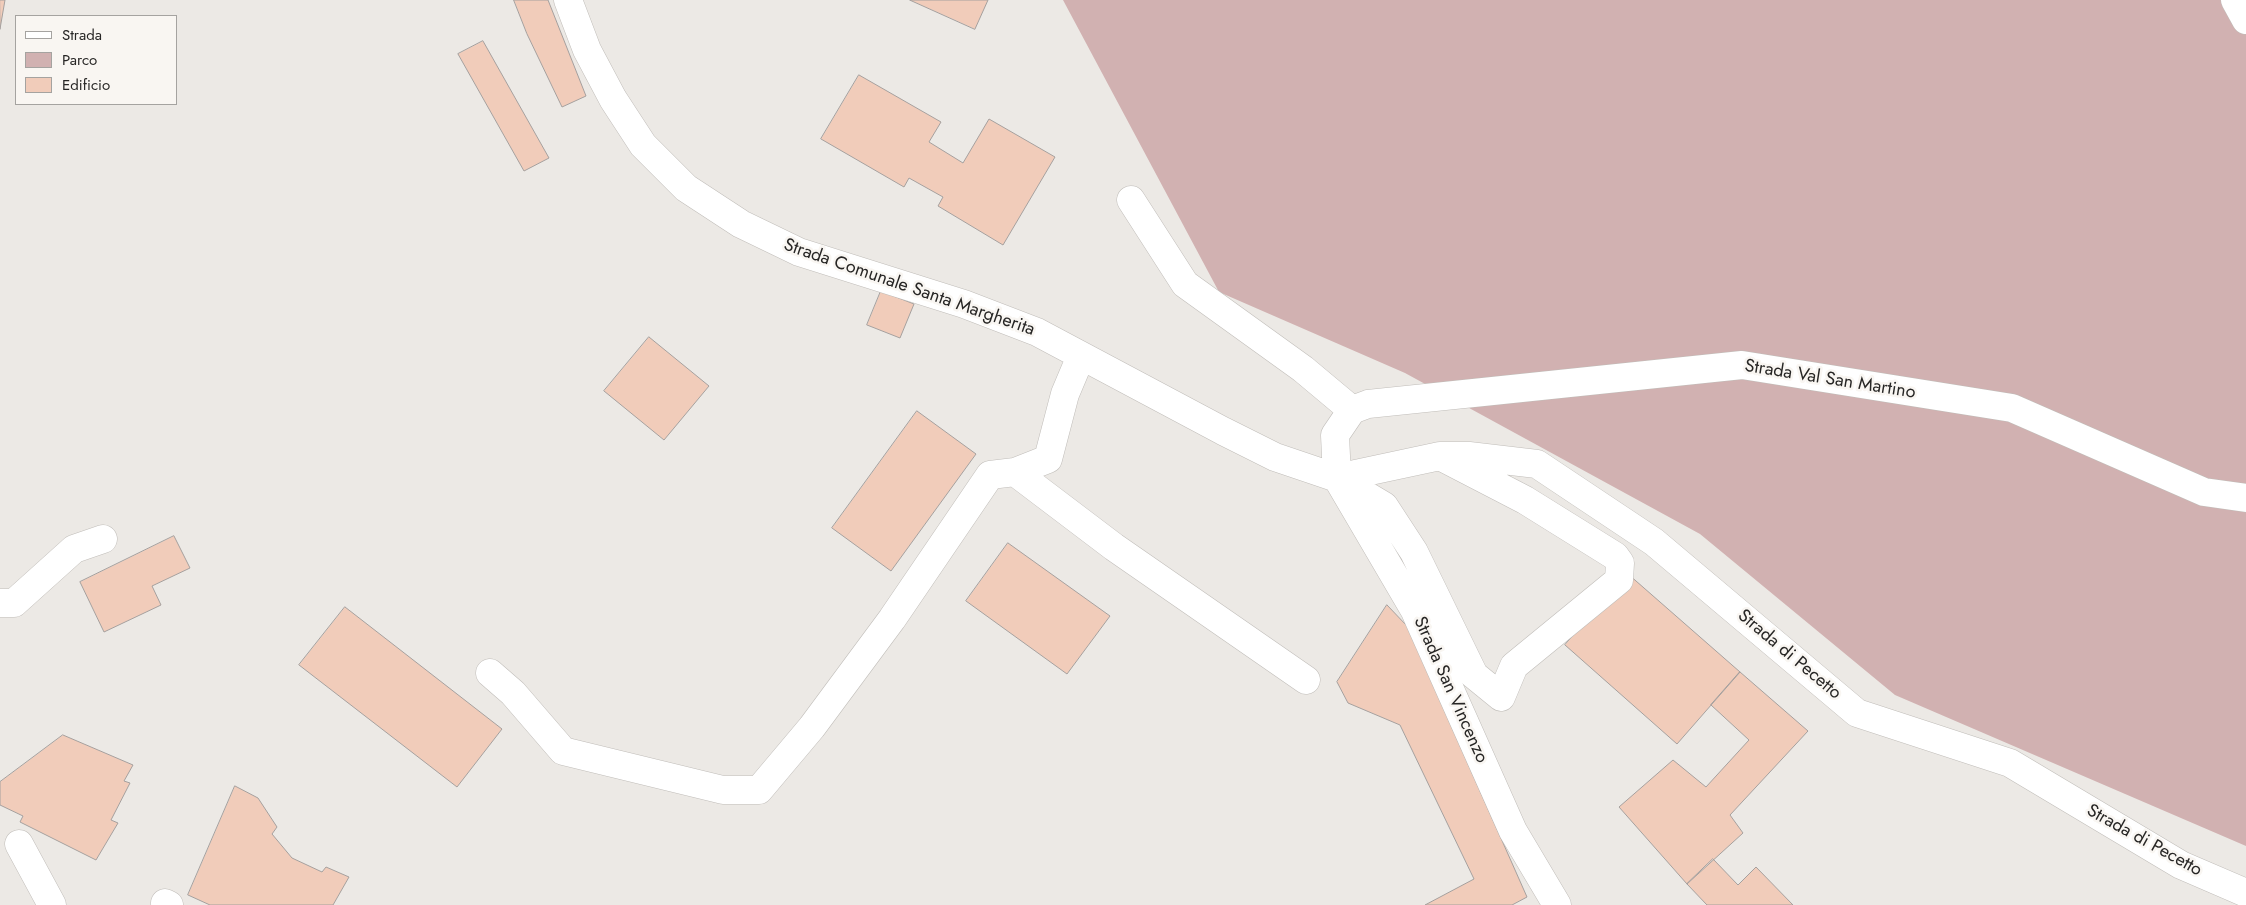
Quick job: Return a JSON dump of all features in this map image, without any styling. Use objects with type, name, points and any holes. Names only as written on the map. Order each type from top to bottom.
[{"type":"street","name":"Strada Comunale Santa Margherita","points":[[568,0],[587,50],[613,99],[643,145],[686,188],[740,224],[799,252],[964,304],[1037,332],[1275,457],[1337,478],[1384,506],[1414,552],[1474,675],[1501,697],[1514,666],[1619,580],[1620,563],[1615,556],[1525,500],[1440,456]]},
{"type":"street","points":[[2235,0],[2246,20]]},
{"type":"street","points":[[1132,200],[1185,284],[1295,363],[1352,410],[1335,435],[1337,478]]},
{"type":"street","points":[[490,672],[512,693],[563,751],[723,790],[758,790],[812,728],[892,619],[990,475],[1016,472],[1048,459],[1065,394],[1081,356]]},
{"type":"street","name":"Strada Val San Martino","points":[[1352,410],[1368,404],[1742,365],[2012,408],[2204,492],[2246,498]]},
{"type":"street","name":"Strada di Pecetto","points":[[1337,478],[1440,456],[1468,456],[1537,464],[1654,542],[1858,713],[2010,763],[2181,865],[2246,894]]},
{"type":"street","points":[[1016,472],[1114,547],[1306,680]]},
{"type":"street","name":"Strada San Vincenzo","points":[[1337,478],[1414,611],[1513,831],[1557,905]]},
{"type":"street","points":[[0,603],[14,603],[74,550],[104,539]]},
{"type":"street","points":[[19,844],[52,905]]},
{"type":"green space","points":[[1063,0],[2246,0],[2246,846],[1895,695],[1700,534],[1405,373],[1219,292]]},
{"type":"building","points":[[0,0],[5,0],[0,29]]},
{"type":"building","points":[[514,0],[548,0],[586,96],[562,107],[527,34]]},
{"type":"building","points":[[910,0],[988,0],[975,29]]},
{"type":"building","points":[[483,41],[549,158],[524,171],[458,54]]},
{"type":"building","points":[[859,75],[941,122],[929,142],[963,163],[989,119],[1055,157],[1003,245],[938,206],[943,197],[909,178],[904,187],[821,139]]},
{"type":"building","points":[[881,291],[914,304],[900,338],[867,325]]},
{"type":"building","points":[[649,337],[709,386],[664,440],[604,391]]},
{"type":"building","points":[[917,411],[976,454],[891,571],[832,528]]},
{"type":"building","points":[[174,536],[190,568],[152,586],[161,605],[104,632],[80,582]]},
{"type":"building","points":[[1008,543],[1110,616],[1067,674],[966,601]]},
{"type":"building","points":[[1628,574],[1740,672],[1677,744],[1565,645]]},
{"type":"building","points":[[1387,605],[1407,626],[1527,897],[1512,905],[1425,905],[1474,879],[1400,725],[1348,703],[1337,682]]},
{"type":"building","points":[[345,607],[502,729],[457,787],[299,665]]},
{"type":"building","points":[[1740,672],[1808,731],[1730,815],[1743,833],[1687,884],[1619,807],[1673,760],[1706,787],[1749,740],[1711,705]]},
{"type":"building","points":[[63,735],[133,765],[124,781],[130,783],[111,820],[118,823],[96,860],[20,822],[23,816],[0,805],[0,782]]},
{"type":"building","points":[[235,786],[258,798],[277,827],[272,834],[292,858],[322,872],[326,867],[349,877],[333,905],[210,905],[188,895]]},
{"type":"building","points":[[1713,859],[1738,885],[1756,867],[1793,905],[1707,905],[1687,884]]}]
